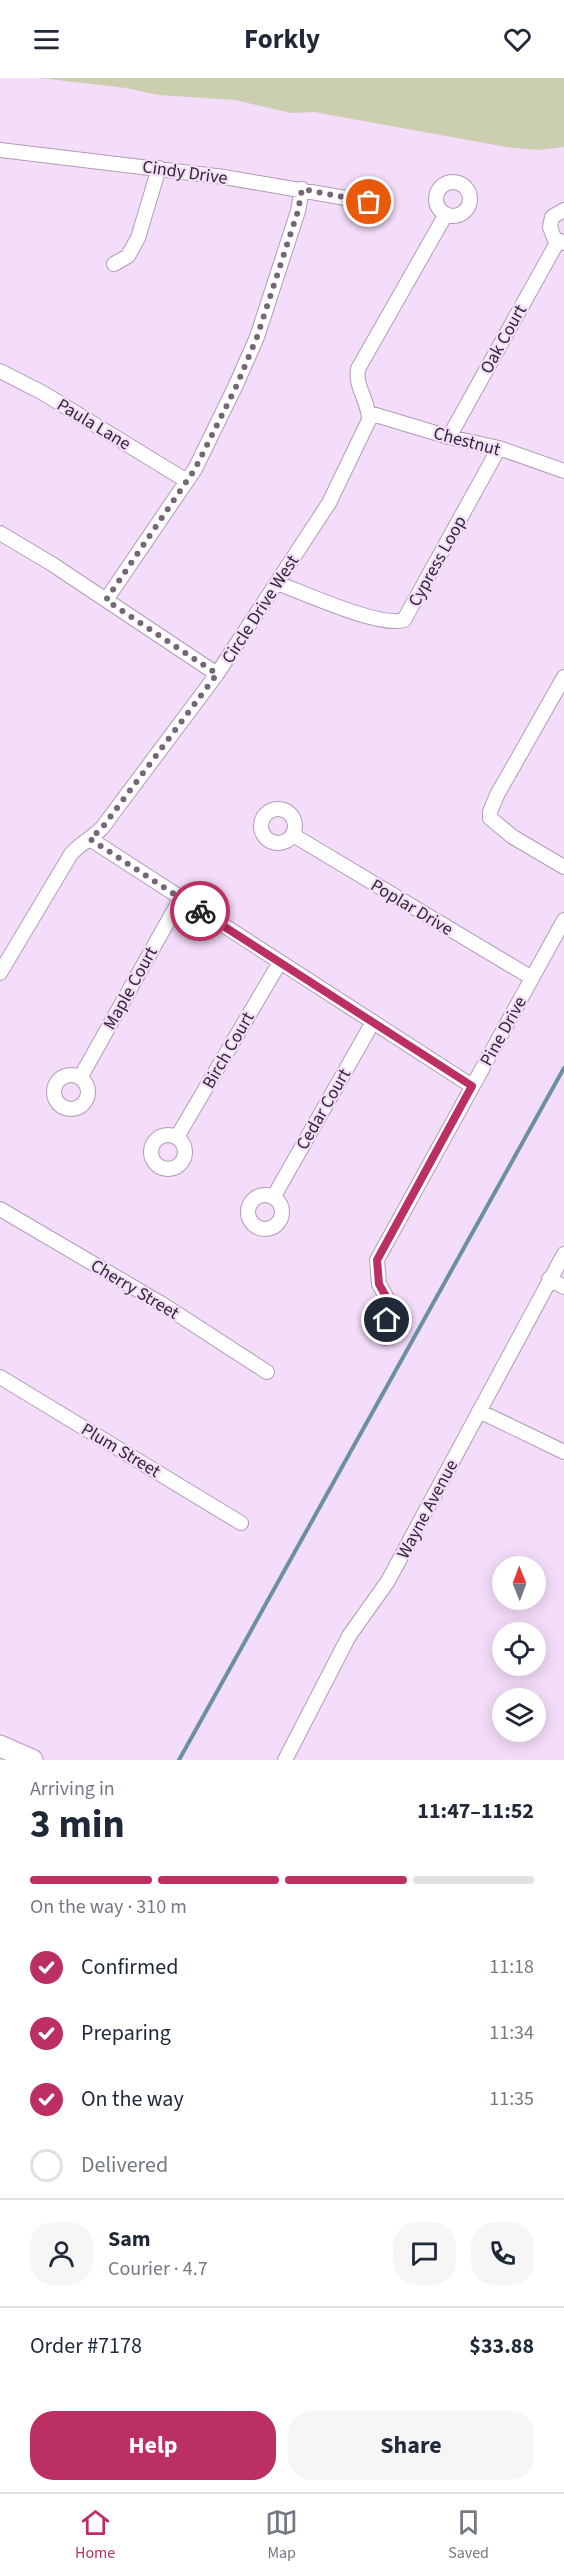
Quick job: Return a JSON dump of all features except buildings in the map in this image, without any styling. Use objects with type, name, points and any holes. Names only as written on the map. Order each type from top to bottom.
[{"type":"highway","points":[[0,1746],[32,1760]]},
{"type":"street","name":"Cindy Drive","points":[[0,150],[159,168],[302,189],[369,202]]},
{"type":"street","points":[[114,264],[128,256],[138,238],[159,168]]},
{"type":"street","points":[[106,600],[187,481],[236,387],[257,337],[298,211],[302,189]]},
{"type":"street","name":"Oak Court","points":[[449,437],[561,242],[551,233],[550,222],[556,213],[564,210]]},
{"type":"street","points":[[369,413],[359,389],[358,369],[446,214]]},
{"type":"street","name":"Paula Lane","points":[[0,371],[52,399],[187,481]]},
{"type":"street","name":"Chestnut","points":[[369,413],[562,467]]},
{"type":"street","name":"Circle Drive West","points":[[0,973],[71,854],[80,844],[90,839],[102,828],[217,674],[277,583],[329,503],[361,439],[369,420],[369,413]]},
{"type":"street","name":"Cypress Loop","points":[[277,583],[359,614],[392,621],[404,620],[499,448]]},
{"type":"street","points":[[0,533],[52,564],[217,674]]},
{"type":"street","points":[[564,677],[497,795],[490,818],[513,837],[564,867]]},
{"type":"street","name":"Poplar Drive","points":[[293,835],[532,978]]},
{"type":"street","points":[[90,839],[472,1086]]},
{"type":"street","name":"Maple Court","points":[[80,1078],[181,898]]},
{"type":"street","name":"Pine Drive","points":[[385,1338],[389,1302],[379,1284],[377,1260],[564,920]]},
{"type":"street","name":"Birch Court","points":[[177,1137],[280,962]]},
{"type":"street","name":"Cedar Court","points":[[274,1196],[373,1022]]},
{"type":"street","name":"Cherry Street","points":[[0,1209],[162,1304],[267,1372]]},
{"type":"street","name":"Wayne Avenue","points":[[285,1760],[349,1636],[388,1581],[564,1254]]},
{"type":"street","points":[[549,1280],[564,1287]]},
{"type":"street","name":"Plum Street","points":[[0,1377],[241,1523]]},
{"type":"street","points":[[479,1411],[564,1452]]},
{"type":"green space","points":[[39,78],[564,78],[564,147],[538,150],[506,147],[314,112],[291,113],[235,100],[159,95],[126,88]]},
{"type":"waterway","points":[[179,1760],[564,1068]]},
{"type":"way so far","points":[[200,911],[90,839],[102,828],[217,674],[106,600],[195,469],[236,387],[257,337],[298,211],[302,189],[369,202]]},
{"type":"route","points":[[200,911],[472,1086],[377,1260],[379,1284],[389,1302],[387,1320]]}]
